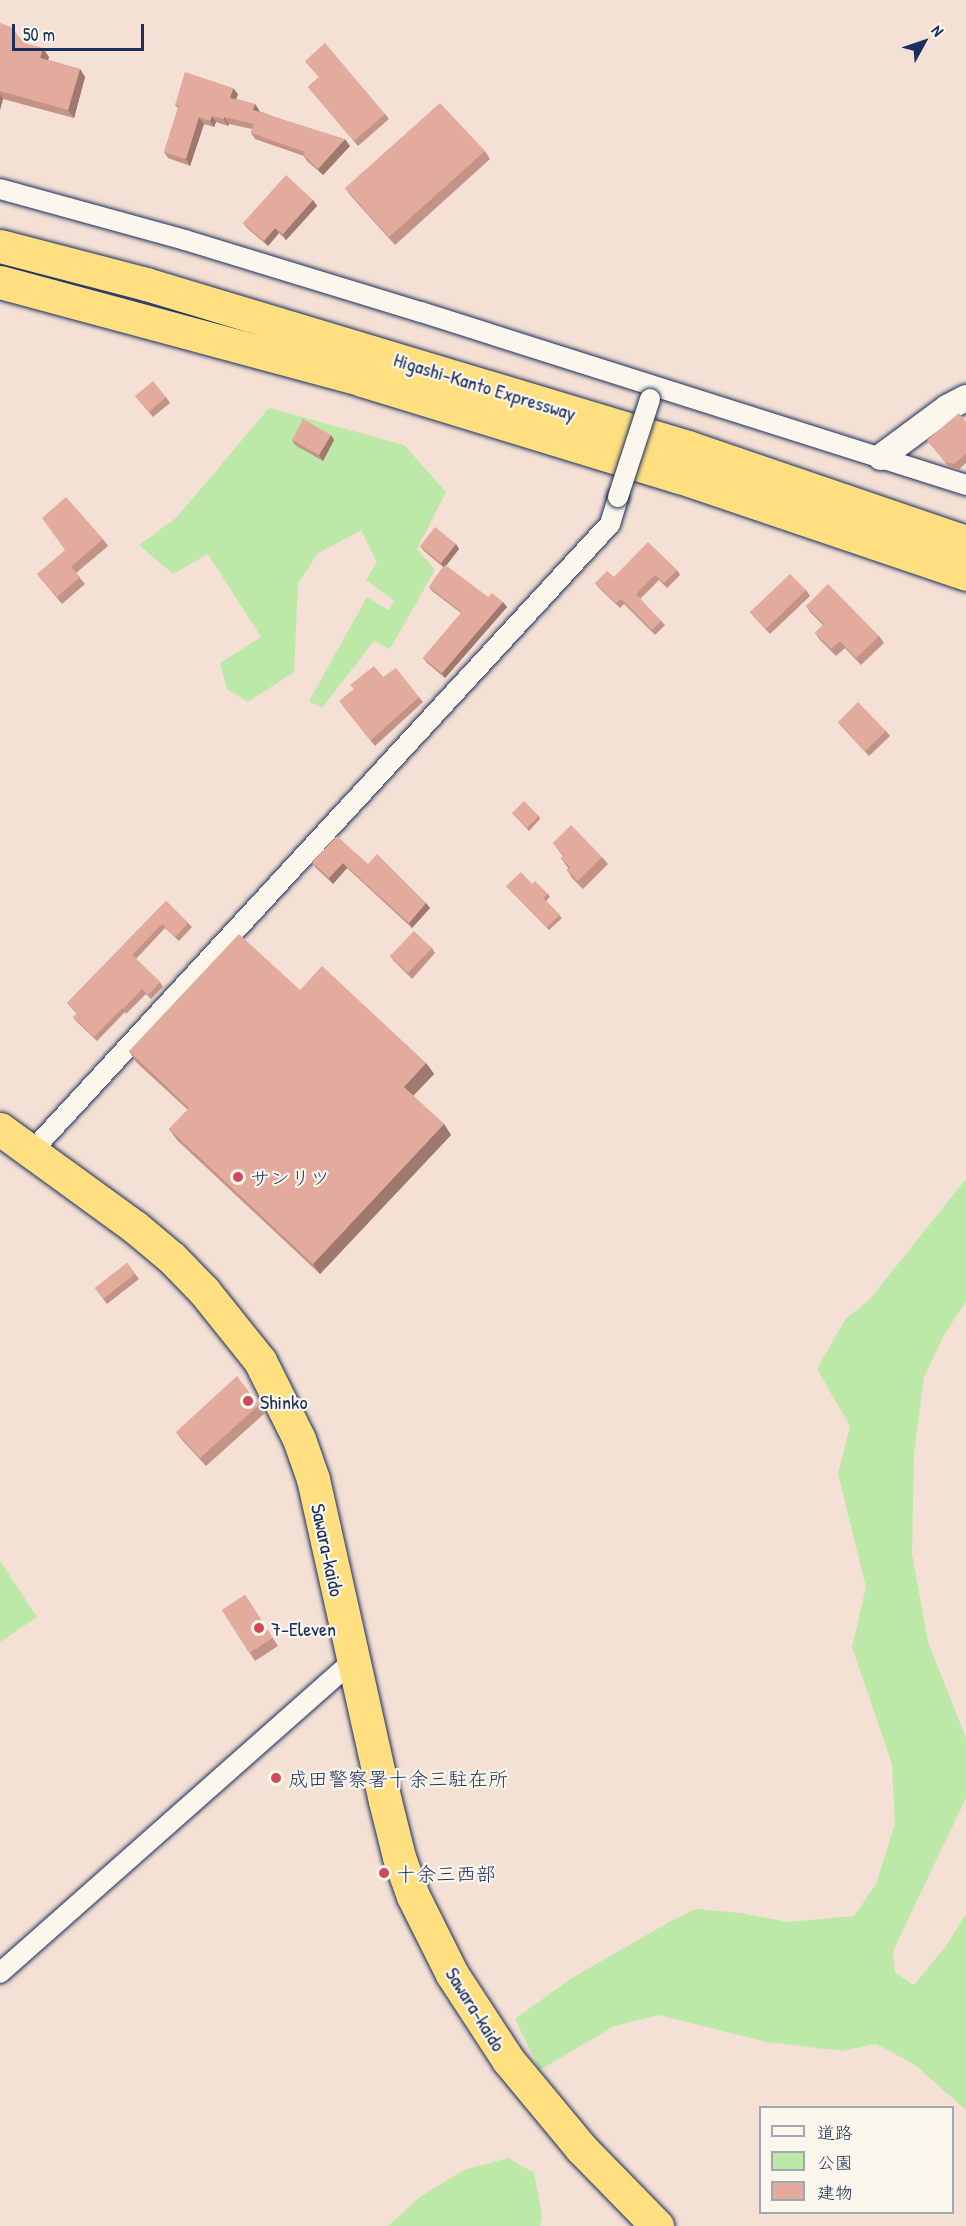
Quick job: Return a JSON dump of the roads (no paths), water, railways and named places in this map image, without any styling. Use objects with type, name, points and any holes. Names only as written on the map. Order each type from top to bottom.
[{"type":"highway","name":"Higashi-Kanto Expressway","points":[[0,246],[146,284],[688,447],[966,542]]},
{"type":"highway","name":"Higashi-Kanto Expressway","points":[[0,282],[362,380],[680,477],[966,574]]},
{"type":"highway","name":"Sawara-kaido","points":[[0,1129],[172,1258],[211,1299],[260,1361],[295,1430],[313,1479],[352,1662],[399,1857],[413,1896],[452,1974],[514,2068],[581,2148],[657,2226]]},
{"type":"street","points":[[0,189],[185,240],[651,391],[881,457],[966,485]]},
{"type":"street","points":[[32,1151],[610,524],[651,391]]},
{"type":"street","points":[[881,457],[947,408],[966,398]]},
{"type":"street","points":[[0,1973],[352,1662]]},
{"type":"place","name":"サンリツ","points":[[238,1177]]},
{"type":"place","name":"Shinko","points":[[248,1401]]},
{"type":"place","name":"7-Eleven","points":[[259,1628]]},
{"type":"place","name":"成田警察署十余三駐在所","points":[[276,1778]]},
{"type":"place","name":"十余三西部","points":[[384,1873]]}]
